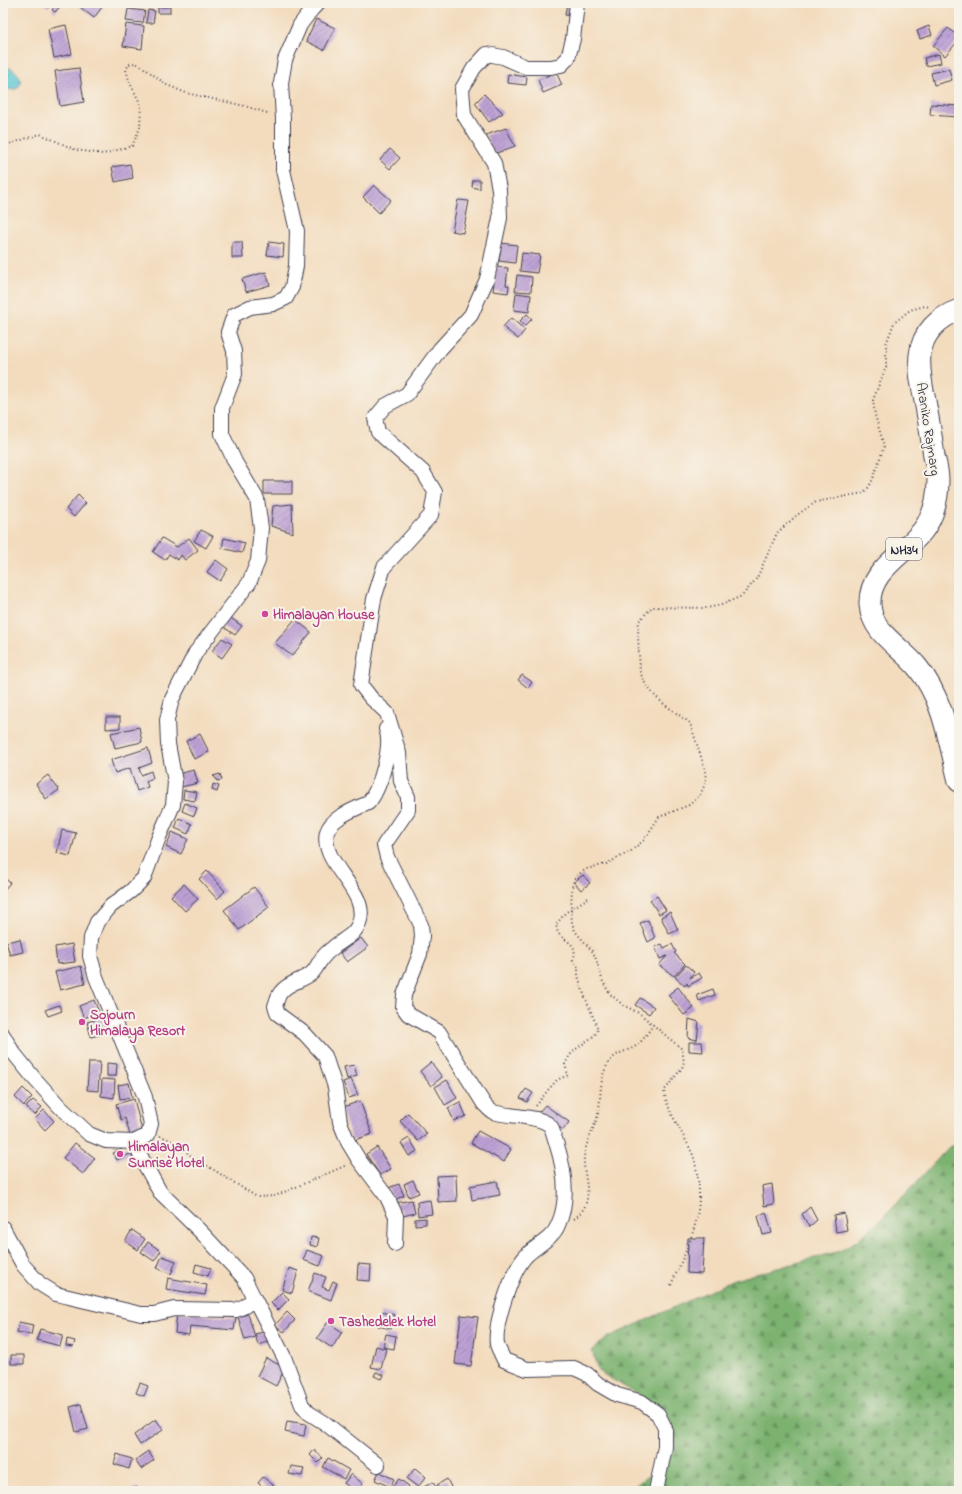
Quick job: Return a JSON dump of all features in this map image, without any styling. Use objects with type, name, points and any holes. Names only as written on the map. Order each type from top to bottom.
[{"type":"highway","name":"Araniko Rajmarg","points":[[954,312],[938,321],[930,329],[923,342],[920,355],[921,379],[938,479],[936,505],[926,526],[917,538],[882,570],[873,586],[870,604],[873,620],[883,634],[904,652],[919,668],[930,686],[942,712],[959,781]]},
{"type":"street","points":[[3,1035],[12,1050],[33,1077],[61,1108],[89,1134],[106,1141],[134,1142],[148,1135],[151,1124],[145,1097],[96,978],[90,956],[91,938],[96,922],[111,906],[131,891],[144,878],[173,805],[175,782],[168,744],[167,720],[172,699],[196,652],[249,583],[258,561],[261,528],[257,499],[235,462],[222,434],[222,408],[235,374],[234,351],[228,332],[234,315],[250,307],[273,304],[286,298],[292,287],[296,266],[298,232],[283,170],[281,83],[285,60],[300,25],[318,3]]},
{"type":"street","points":[[577,3],[573,39],[568,58],[562,65],[551,68],[526,67],[503,57],[487,54],[474,68],[462,89],[464,116],[494,163],[499,189],[500,218],[487,279],[471,315],[440,349],[407,394],[384,406],[375,418],[378,432],[423,472],[435,492],[432,515],[384,567],[376,593],[361,685],[371,698],[387,713],[399,753],[401,781],[408,797],[408,810],[384,845],[387,857],[421,924],[422,936],[420,954],[404,995],[403,1007],[408,1014],[439,1032],[484,1104],[492,1111],[503,1114],[525,1116],[545,1122],[551,1127],[558,1149],[564,1180],[564,1205],[558,1226],[548,1239],[527,1254],[516,1269],[498,1322],[497,1344],[504,1360],[527,1369],[574,1368],[588,1374],[598,1384],[617,1395],[642,1402],[658,1414],[665,1428],[665,1447],[656,1491]]},
{"type":"street","points":[[371,698],[387,731],[388,753],[378,787],[367,803],[349,811],[334,822],[328,832],[327,843],[334,863],[358,901],[362,911],[359,924],[348,938],[336,945],[324,956],[311,974],[302,980],[292,983],[281,992],[275,1006],[278,1014],[305,1034],[325,1056],[335,1087],[340,1122],[348,1142],[359,1160],[387,1197],[396,1216],[395,1244]]},
{"type":"street","points":[[134,1142],[160,1192],[201,1232],[244,1278],[284,1357],[302,1405],[309,1413],[325,1423],[378,1465]]},
{"type":"street","points":[[3,1228],[23,1265],[40,1284],[56,1294],[141,1314],[154,1314],[174,1309],[236,1310],[245,1306],[254,1298]]},
{"type":"path","points":[[3,147],[40,134],[76,150],[103,154],[132,146],[140,128],[141,105],[130,83],[126,70],[128,64],[135,63],[168,85],[186,93],[245,106],[283,119]]},
{"type":"path","points":[[671,1284],[697,1222],[700,1199],[693,1156],[668,1106],[664,1091],[682,1068],[684,1056],[682,1049],[677,1044],[639,1013],[615,999],[606,988],[593,952],[575,931],[572,923],[571,909],[572,887],[574,880],[578,875],[587,869],[606,864],[631,851],[644,840],[659,817],[689,805],[700,795],[706,782],[705,769],[690,723],[665,705],[653,694],[640,672],[638,635],[639,621],[652,607],[707,608],[722,605],[742,596],[757,578],[777,533],[797,515],[816,502],[863,493],[869,487],[873,479],[884,446],[875,415],[873,400],[886,367],[886,344],[894,323],[910,310],[925,306],[954,312]]},
{"type":"path","points":[[545,1122],[532,1113],[538,1103],[557,1080],[568,1075],[565,1064],[570,1055],[595,1035],[598,1028],[578,976],[578,967],[573,960],[575,954],[573,946],[558,933],[556,925],[565,913],[588,898]]},
{"type":"path","points":[[572,1220],[584,1209],[588,1199],[583,1162],[584,1153],[587,1140],[596,1124],[599,1113],[603,1076],[607,1065],[617,1054],[635,1047],[653,1024]]},
{"type":"path","points":[[148,1135],[160,1136],[177,1143],[190,1155],[257,1197],[275,1196],[359,1160]]},
{"type":"green space","points":[[959,1143],[959,1491],[628,1491],[665,1463],[675,1444],[670,1422],[637,1394],[598,1371],[592,1350],[609,1337],[734,1280],[840,1251],[858,1240],[890,1211],[949,1147]]},
{"type":"water","points":[[3,67],[11,69],[20,77],[19,86],[15,89],[10,89],[3,86]]},
{"type":"building","points":[[43,3],[52,3],[48,7]]},
{"type":"building","points":[[57,3],[63,3],[55,12],[52,10]]},
{"type":"building","points":[[83,3],[105,3],[94,18],[80,7]]},
{"type":"building","points":[[567,3],[574,3],[571,16],[565,15]]},
{"type":"building","points":[[158,7],[170,7],[170,13],[158,13]]},
{"type":"building","points":[[128,9],[145,11],[143,23],[126,21]]},
{"type":"building","points":[[148,10],[155,11],[153,23],[146,23]]},
{"type":"building","points":[[316,19],[335,28],[324,50],[306,41]]},
{"type":"building","points":[[126,24],[144,26],[142,49],[123,46]]},
{"type":"building","points":[[66,25],[72,54],[54,58],[48,29]]},
{"type":"building","points":[[929,26],[932,35],[920,39],[917,31]]},
{"type":"building","points":[[948,28],[959,37],[959,40],[945,56],[933,46]]},
{"type":"building","points":[[939,54],[941,63],[926,66],[924,58]]},
{"type":"building","points":[[79,68],[84,102],[60,106],[55,71]]},
{"type":"building","points":[[949,69],[952,80],[934,85],[931,73]]},
{"type":"building","points":[[556,72],[562,85],[543,93],[538,80]]},
{"type":"building","points":[[508,74],[527,77],[526,85],[507,83]]},
{"type":"building","points":[[484,94],[503,113],[489,122],[475,103]]},
{"type":"building","points":[[931,104],[959,106],[959,117],[930,115]]},
{"type":"building","points":[[506,128],[515,146],[494,154],[486,135]]},
{"type":"building","points":[[390,149],[400,158],[390,169],[380,160]]},
{"type":"building","points":[[130,164],[133,178],[115,182],[112,167]]},
{"type":"building","points":[[473,180],[480,180],[480,189],[472,187]]},
{"type":"building","points":[[374,185],[391,200],[379,213],[363,197]]},
{"type":"building","points":[[458,200],[469,201],[463,233],[452,231]]},
{"type":"building","points":[[232,242],[242,242],[243,258],[232,258]]},
{"type":"building","points":[[269,242],[284,244],[283,257],[267,255]]},
{"type":"building","points":[[501,243],[517,245],[515,263],[499,261]]},
{"type":"building","points":[[522,253],[540,255],[537,273],[520,271]]},
{"type":"building","points":[[496,267],[508,268],[506,285],[509,286],[508,293],[493,291]]},
{"type":"building","points":[[266,272],[270,285],[246,292],[242,279]]},
{"type":"building","points":[[517,275],[532,277],[531,292],[515,291]]},
{"type":"building","points":[[516,293],[531,295],[529,312],[514,310]]},
{"type":"building","points":[[527,314],[532,319],[525,326],[520,321]]},
{"type":"building","points":[[511,318],[525,330],[518,339],[503,327]]},
{"type":"building","points":[[264,481],[292,481],[292,494],[264,494]]},
{"type":"building","points":[[78,495],[86,503],[74,517],[66,509]]},
{"type":"building","points":[[292,504],[293,533],[271,526],[273,506]]},
{"type":"building","points":[[201,530],[213,536],[206,548],[194,541]]},
{"type":"building","points":[[162,538],[177,547],[189,538],[198,550],[185,560],[181,555],[178,560],[169,554],[165,560],[153,552]]},
{"type":"building","points":[[224,538],[245,543],[242,553],[222,548]]},
{"type":"building","points":[[216,560],[228,569],[220,581],[207,572]]},
{"type":"building","points":[[228,616],[242,626],[235,635],[221,625]]},
{"type":"building","points":[[295,619],[311,632],[292,656],[275,643]]},
{"type":"building","points":[[222,638],[232,644],[222,658],[212,651]]},
{"type":"building","points":[[522,675],[532,682],[528,688],[518,680]]},
{"type":"building","points":[[106,717],[120,717],[120,728],[106,729]]},
{"type":"building","points":[[139,727],[142,742],[115,748],[111,733]]},
{"type":"building","points":[[200,734],[209,752],[194,759],[186,741]]},
{"type":"building","points":[[148,748],[152,763],[139,768],[141,775],[151,771],[153,778],[146,781],[148,787],[137,791],[130,768],[115,773],[111,760]]},
{"type":"building","points":[[194,770],[198,783],[181,787],[178,774]]},
{"type":"building","points":[[220,774],[222,780],[217,781],[213,776]]},
{"type":"building","points":[[48,775],[59,790],[46,799],[36,784]]},
{"type":"building","points":[[213,784],[219,786],[217,792],[212,790]]},
{"type":"building","points":[[184,790],[197,792],[195,801],[183,799]]},
{"type":"building","points":[[185,803],[197,808],[194,816],[182,811]]},
{"type":"building","points":[[179,818],[192,824],[188,834],[175,828]]},
{"type":"building","points":[[62,830],[76,833],[70,856],[57,853]]},
{"type":"building","points":[[172,832],[188,839],[181,854],[166,847]]},
{"type":"building","points":[[207,871],[225,891],[217,899],[199,879]]},
{"type":"building","points":[[583,875],[590,883],[581,890],[574,882]]},
{"type":"building","points":[[3,876],[10,883],[3,891]]},
{"type":"building","points":[[184,884],[198,899],[185,911],[171,896]]},
{"type":"building","points":[[254,887],[269,907],[239,930],[224,910]]},
{"type":"building","points":[[657,896],[666,910],[659,914],[650,900]]},
{"type":"building","points":[[670,912],[678,930],[669,934],[661,917]]},
{"type":"building","points":[[648,920],[655,938],[648,942],[640,923]]},
{"type":"building","points":[[361,938],[368,947],[347,962],[340,953]]},
{"type":"building","points":[[20,939],[23,952],[10,955],[6,942]]},
{"type":"building","points":[[72,944],[75,962],[57,964],[55,947]]},
{"type":"building","points":[[662,944],[664,948],[672,944],[676,952],[674,953],[685,964],[674,976],[659,965],[667,956],[660,959],[655,947]]},
{"type":"building","points":[[686,965],[694,972],[690,978],[699,973],[702,978],[688,986],[687,983],[685,986],[675,977]]},
{"type":"building","points":[[81,966],[85,984],[60,990],[55,972]]},
{"type":"building","points":[[678,987],[694,1008],[684,1015],[668,995]]},
{"type":"building","points":[[713,989],[715,995],[699,1001],[697,995]]},
{"type":"building","points":[[640,998],[654,1007],[649,1014],[635,1005]]},
{"type":"building","points":[[94,1000],[99,1012],[84,1018],[79,1006]]},
{"type":"building","points":[[59,1005],[62,1011],[48,1016],[45,1010]]},
{"type":"building","points":[[103,1018],[106,1033],[91,1037],[87,1022]]},
{"type":"building","points":[[689,1019],[699,1022],[697,1040],[688,1038]]},
{"type":"building","points":[[689,1042],[702,1042],[703,1052],[689,1051]]},
{"type":"building","points":[[89,1062],[100,1062],[98,1091],[87,1090]]},
{"type":"building","points":[[431,1062],[442,1077],[431,1086],[420,1071]]},
{"type":"building","points":[[107,1063],[117,1064],[116,1076],[107,1076]]},
{"type":"building","points":[[354,1065],[357,1076],[347,1079],[344,1067]]},
{"type":"building","points":[[102,1079],[115,1080],[114,1098],[101,1096]]},
{"type":"building","points":[[351,1079],[358,1095],[349,1098],[343,1082]]},
{"type":"building","points":[[447,1080],[457,1098],[445,1105],[435,1087]]},
{"type":"building","points":[[129,1083],[132,1097],[120,1099],[118,1085]]},
{"type":"building","points":[[23,1088],[32,1097],[24,1106],[15,1097]]},
{"type":"building","points":[[526,1089],[533,1093],[527,1102],[520,1098]]},
{"type":"building","points":[[134,1099],[142,1131],[130,1135],[125,1118],[121,1120],[116,1104]]},
{"type":"building","points":[[33,1100],[42,1107],[35,1115],[26,1107]]},
{"type":"building","points":[[360,1101],[372,1134],[352,1141],[341,1108]]},
{"type":"building","points":[[460,1102],[466,1116],[454,1121],[448,1108]]},
{"type":"building","points":[[545,1105],[569,1122],[563,1130],[539,1112]]},
{"type":"building","points":[[44,1110],[54,1121],[45,1130],[35,1119]]},
{"type":"building","points":[[408,1113],[427,1134],[418,1141],[400,1121]]},
{"type":"building","points":[[478,1131],[511,1149],[504,1162],[471,1143]]},
{"type":"building","points":[[409,1138],[417,1151],[409,1156],[401,1143]]},
{"type":"building","points":[[75,1143],[95,1158],[83,1174],[63,1158]]},
{"type":"building","points":[[129,1146],[132,1153],[117,1160],[113,1153]]},
{"type":"building","points":[[377,1147],[391,1169],[380,1175],[366,1154]]},
{"type":"building","points":[[456,1175],[457,1201],[438,1202],[437,1176]]},
{"type":"building","points":[[413,1180],[419,1193],[409,1197],[404,1184]]},
{"type":"building","points":[[497,1181],[500,1195],[472,1200],[470,1186]]},
{"type":"building","points":[[399,1184],[404,1196],[393,1200],[388,1188]]},
{"type":"building","points":[[772,1184],[774,1204],[764,1206],[762,1186]]},
{"type":"building","points":[[412,1200],[415,1213],[403,1216],[401,1209],[397,1210],[395,1203]]},
{"type":"building","points":[[430,1200],[432,1214],[418,1216],[417,1202]]},
{"type":"building","points":[[810,1207],[817,1220],[809,1227],[802,1214]]},
{"type":"building","points":[[766,1212],[772,1233],[763,1235],[758,1216]]},
{"type":"building","points":[[844,1213],[847,1230],[836,1232],[834,1215]]},
{"type":"building","points":[[426,1218],[426,1224],[415,1225],[415,1219]]},
{"type":"building","points":[[132,1230],[145,1239],[138,1250],[125,1241]]},
{"type":"building","points":[[311,1237],[319,1238],[317,1247],[310,1245]]},
{"type":"building","points":[[688,1238],[704,1238],[702,1274],[687,1273]]},
{"type":"building","points":[[148,1242],[161,1251],[154,1261],[141,1252]]},
{"type":"building","points":[[307,1250],[324,1256],[320,1266],[303,1260]]},
{"type":"building","points":[[162,1256],[176,1261],[171,1274],[157,1268]]},
{"type":"building","points":[[196,1264],[211,1268],[208,1276],[194,1272]]},
{"type":"building","points":[[358,1264],[371,1265],[370,1281],[357,1280]]},
{"type":"building","points":[[289,1268],[298,1271],[292,1293],[282,1290]]},
{"type":"building","points":[[315,1273],[326,1277],[322,1287],[329,1290],[333,1281],[337,1283],[331,1300],[308,1291]]},
{"type":"building","points":[[168,1278],[207,1285],[205,1295],[166,1289]]},
{"type":"building","points":[[282,1292],[289,1299],[278,1310],[271,1303]]},
{"type":"building","points":[[177,1312],[236,1318],[234,1330],[190,1326],[189,1335],[175,1333]]},
{"type":"building","points":[[287,1312],[295,1320],[284,1332],[275,1325]]},
{"type":"building","points":[[381,1312],[395,1315],[391,1329],[378,1326]]},
{"type":"building","points":[[248,1314],[255,1337],[245,1340],[238,1317]]},
{"type":"building","points":[[461,1315],[478,1317],[471,1366],[455,1364]]},
{"type":"building","points":[[19,1322],[33,1325],[31,1335],[17,1332]]},
{"type":"building","points":[[328,1322],[342,1332],[332,1348],[317,1338]]},
{"type":"building","points":[[40,1329],[63,1335],[60,1346],[37,1340]]},
{"type":"building","points":[[268,1331],[271,1341],[258,1345],[255,1334]]},
{"type":"building","points":[[386,1334],[396,1336],[394,1349],[383,1347]]},
{"type":"building","points":[[67,1339],[75,1341],[73,1347],[66,1346]]},
{"type":"building","points":[[376,1346],[386,1349],[381,1369],[371,1367]]},
{"type":"building","points":[[11,1355],[24,1355],[24,1364],[11,1364]]},
{"type":"building","points":[[266,1358],[285,1368],[276,1386],[257,1376]]},
{"type":"building","points":[[376,1372],[384,1375],[382,1379],[374,1376]]},
{"type":"building","points":[[140,1383],[148,1386],[144,1396],[136,1393]]},
{"type":"building","points":[[81,1404],[88,1429],[76,1432],[70,1407]]},
{"type":"building","points":[[156,1419],[163,1430],[140,1445],[134,1435]]},
{"type":"building","points":[[287,1421],[306,1424],[304,1436],[285,1432]]},
{"type":"building","points":[[314,1450],[323,1458],[318,1463],[310,1455]]},
{"type":"building","points":[[148,1451],[154,1460],[141,1469],[135,1460]]},
{"type":"building","points":[[117,1454],[132,1459],[129,1469],[114,1464]]},
{"type":"building","points":[[328,1458],[349,1470],[344,1479],[323,1467]]},
{"type":"building","points":[[291,1466],[304,1468],[302,1476],[289,1474]]},
{"type":"building","points":[[415,1468],[426,1477],[418,1487],[407,1479]]},
{"type":"building","points":[[379,1472],[394,1479],[390,1487],[375,1480]]},
{"type":"building","points":[[351,1474],[363,1484],[357,1491],[354,1491],[344,1483]]},
{"type":"building","points":[[263,1477],[276,1487],[273,1491],[268,1491],[258,1483]]},
{"type":"building","points":[[399,1479],[409,1486],[405,1491],[398,1491],[392,1487]]},
{"type":"building","points":[[447,1479],[453,1491],[440,1491],[437,1485]]},
{"type":"building","points":[[433,1482],[438,1491],[424,1491],[422,1488]]},
{"type":"building","points":[[137,1487],[138,1491],[129,1491]]},
{"type":"place","name":"Himalayan House","points":[[265,614]]},
{"type":"place","name":"Sojourn Himalaya Resort","points":[[82,1022]]},
{"type":"place","name":"Himalayan Sunrise Hotel","points":[[120,1154]]},
{"type":"place","name":"Tashedelek Hotel","points":[[331,1321]]}]
